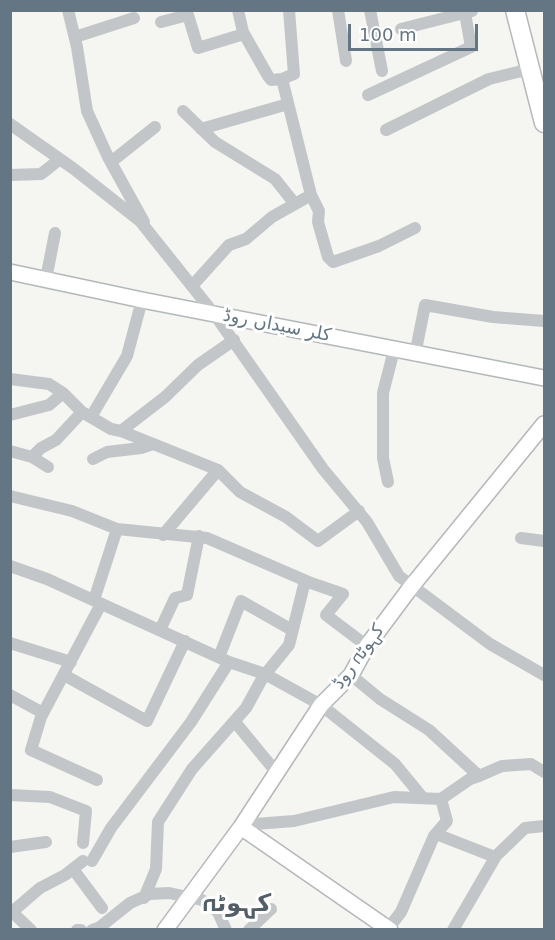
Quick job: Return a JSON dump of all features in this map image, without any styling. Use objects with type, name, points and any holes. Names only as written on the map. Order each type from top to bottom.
[{"type":"highway","points":[[515,10],[544,123]]},
{"type":"main road","name":"کلر سیداں روڈ","points":[[10,272],[415,355],[544,378]]},
{"type":"main road","name":"کہوٹہ روڈ","points":[[165,930],[241,826],[321,705],[351,675],[367,646],[411,587],[544,424]]},
{"type":"main road","points":[[241,826],[389,929]]},
{"type":"street","points":[[68,10],[75,36],[87,111],[111,162],[152,237]]},
{"type":"street","points":[[238,10],[244,34],[271,80],[282,79],[294,74],[289,10]]},
{"type":"street","points":[[338,10],[346,61]]},
{"type":"street","points":[[370,10],[382,71]]},
{"type":"street","points":[[368,95],[471,47],[469,12],[401,28]]},
{"type":"street","points":[[161,22],[188,15],[198,48],[244,34]]},
{"type":"street","points":[[75,36],[134,18]]},
{"type":"street","points":[[386,130],[489,79],[530,69]]},
{"type":"street","points":[[282,79],[311,195],[319,211],[318,222],[328,257],[333,262],[379,246],[415,228]]},
{"type":"street","points":[[201,129],[288,104]]},
{"type":"street","points":[[183,111],[201,129],[234,155],[275,179],[295,204]]},
{"type":"street","points":[[10,124],[60,159],[140,221],[234,340],[323,469],[359,511],[378,538],[399,576],[490,644],[544,675]]},
{"type":"street","points":[[111,162],[155,127]]},
{"type":"street","points":[[10,175],[41,174],[60,159]]},
{"type":"street","points":[[192,286],[229,245],[246,239],[272,217],[311,195]]},
{"type":"street","points":[[46,279],[55,232]]},
{"type":"street","points":[[32,457],[41,447],[56,440],[86,415],[127,356],[142,300]]},
{"type":"street","points":[[415,355],[425,305],[493,317],[544,321]]},
{"type":"street","points":[[121,431],[165,397],[198,365],[234,340]]},
{"type":"street","points":[[388,482],[382,458],[382,409],[383,393],[394,350]]},
{"type":"street","points":[[10,379],[49,384],[63,393],[86,415],[111,429],[218,470],[240,492],[286,517],[318,541],[359,511]]},
{"type":"street","points":[[10,415],[49,405],[63,393]]},
{"type":"street","points":[[93,459],[107,452],[141,448],[153,444]]},
{"type":"street","points":[[10,451],[32,457],[48,467]]},
{"type":"street","points":[[163,535],[218,470]]},
{"type":"street","points":[[10,496],[72,511],[117,529],[163,535],[199,536],[305,581],[343,594],[326,615],[367,646]]},
{"type":"street","points":[[97,780],[31,750],[43,713],[71,662],[98,602],[117,529]]},
{"type":"street","points":[[160,630],[175,598],[187,595],[199,536]]},
{"type":"street","points":[[521,538],[544,541]]},
{"type":"street","points":[[10,580],[12,566],[265,675],[321,705],[395,764],[423,798]]},
{"type":"street","points":[[144,898],[156,869],[158,822],[192,769],[235,723],[265,675],[289,645],[305,581]]},
{"type":"street","points":[[31,930],[11,911],[40,888],[83,864],[191,722],[224,659],[241,601],[292,630]]},
{"type":"street","points":[[64,675],[147,721],[185,641]]},
{"type":"street","points":[[10,643],[71,662]]},
{"type":"street","points":[[351,675],[380,699],[429,730],[479,776]]},
{"type":"street","points":[[10,695],[43,713]]},
{"type":"street","points":[[235,723],[277,773]]},
{"type":"street","points":[[241,826],[294,821],[394,797],[441,799],[470,779],[502,766],[531,764],[544,772]]},
{"type":"street","points":[[10,795],[50,796],[86,811],[83,843]]},
{"type":"street","points":[[389,929],[401,912],[436,834],[447,820],[441,799]]},
{"type":"street","points":[[453,930],[495,857],[525,828],[544,826]]},
{"type":"street","points":[[436,834],[495,857]]},
{"type":"street","points":[[10,847],[46,842]]},
{"type":"street","points":[[83,864],[102,908]]},
{"type":"street","points":[[92,930],[100,927],[130,903],[169,893],[202,900],[218,912],[226,930]]},
{"type":"street","points":[[249,930],[271,909]]},
{"type":"district","name":"کہوٹہ","points":[[237,905]]}]
